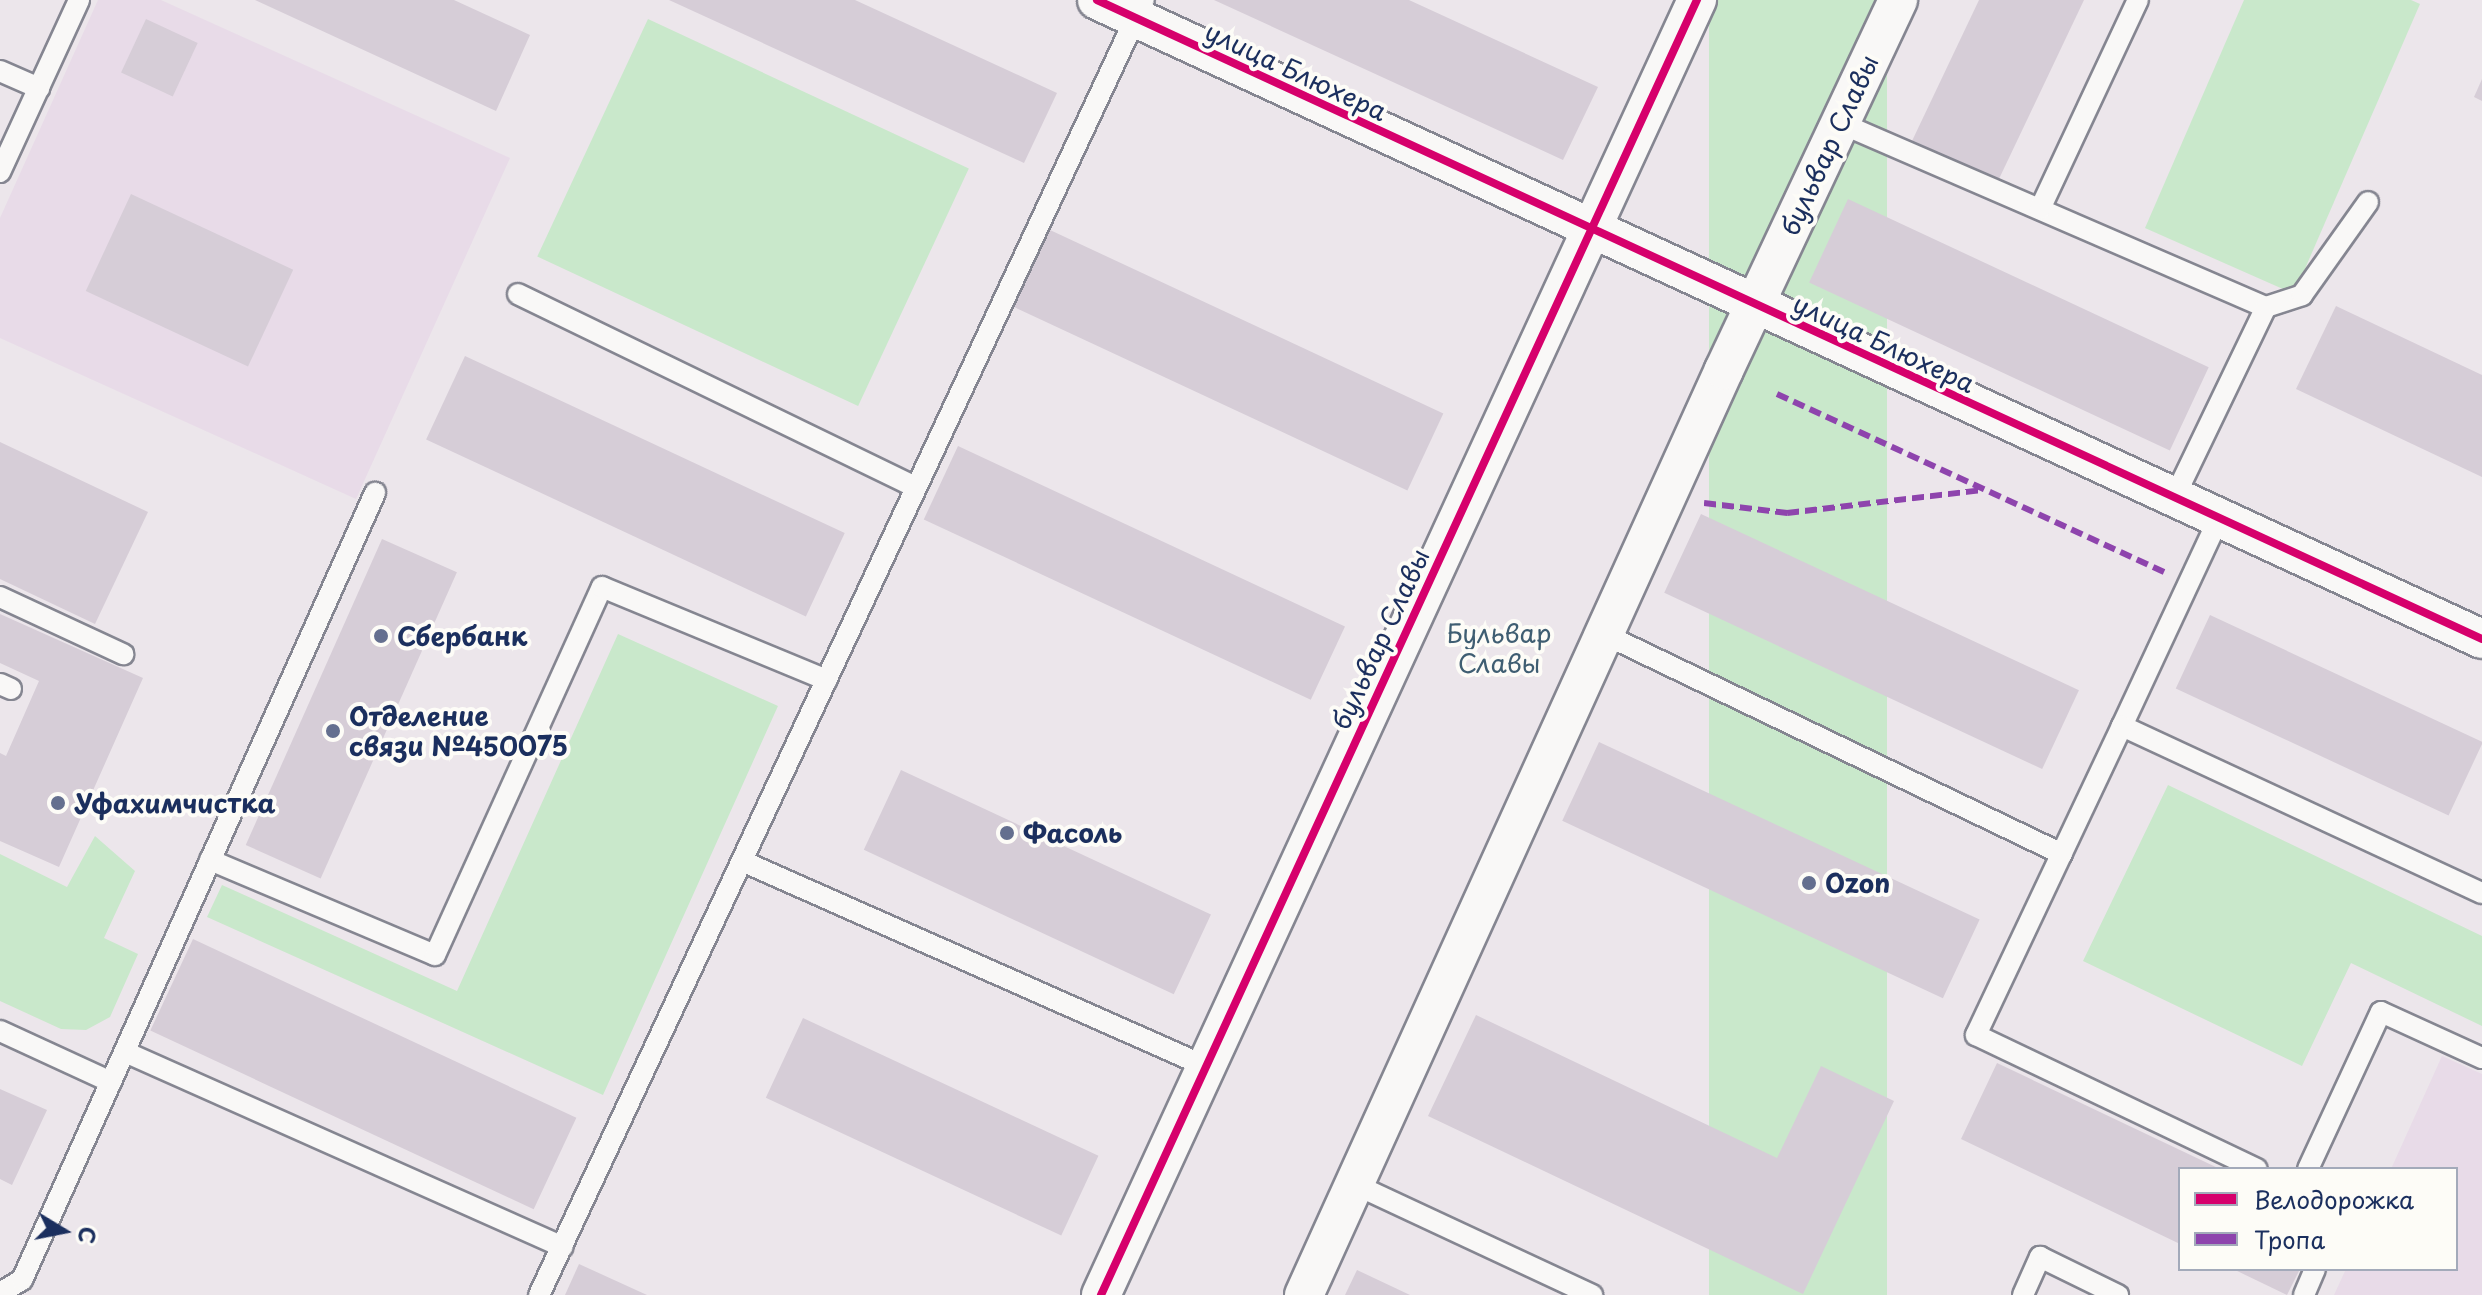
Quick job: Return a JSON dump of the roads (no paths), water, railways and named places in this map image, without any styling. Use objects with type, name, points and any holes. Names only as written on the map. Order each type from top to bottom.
[{"type":"street","name":"улица Блюхера","points":[[1097,0],[1139,9],[1590,230],[2482,639]]},
{"type":"street","name":"бульвар Славы","points":[[1101,1295],[1697,0]]},
{"type":"street","name":"бульвар Славы","points":[[1304,1295],[1753,305],[1898,0]]},
{"type":"lane","points":[[0,172],[79,0]]},
{"type":"lane","points":[[2040,209],[2138,0]]},
{"type":"lane","points":[[539,1295],[1139,9]]},
{"type":"lane","points":[[0,71],[39,88]]},
{"type":"lane","points":[[1840,123],[2266,307],[2302,295],[2368,202]]},
{"type":"lane","points":[[518,294],[916,487]]},
{"type":"lane","points":[[2174,498],[2266,307]]},
{"type":"lane","points":[[0,1293],[22,1280],[375,493]]},
{"type":"lane","points":[[2219,518],[1976,1035],[2253,1167]]},
{"type":"lane","points":[[210,860],[435,955],[602,587],[826,680]]},
{"type":"lane","points":[[0,597],[123,654]]},
{"type":"lane","points":[[1604,634],[2062,854]]},
{"type":"lane","points":[[2122,726],[2482,893]]},
{"type":"lane","points":[[742,861],[1205,1066]]},
{"type":"lane","points":[[2309,1167],[2381,1012],[2482,1058]]},
{"type":"lane","points":[[0,1031],[111,1082]]},
{"type":"lane","points":[[125,1052],[562,1247]]},
{"type":"lane","points":[[1354,1184],[1592,1295]]},
{"type":"lane","points":[[2023,1295],[2040,1257],[2118,1295]]},
{"type":"lane","points":[[2304,1295],[2314,1271]]},
{"type":"place","name":"Сбербанк","points":[[381,636]]},
{"type":"place","name":"Отделение связи №450075","points":[[333,731]]},
{"type":"place","name":"Уфахимчистка","points":[[58,803]]},
{"type":"place","name":"Фасоль","points":[[1007,833]]},
{"type":"place","name":"Ozon","points":[[1809,883]]},
{"type":"park label","name":"Бульвар Славы","points":[[1499,648]]}]
